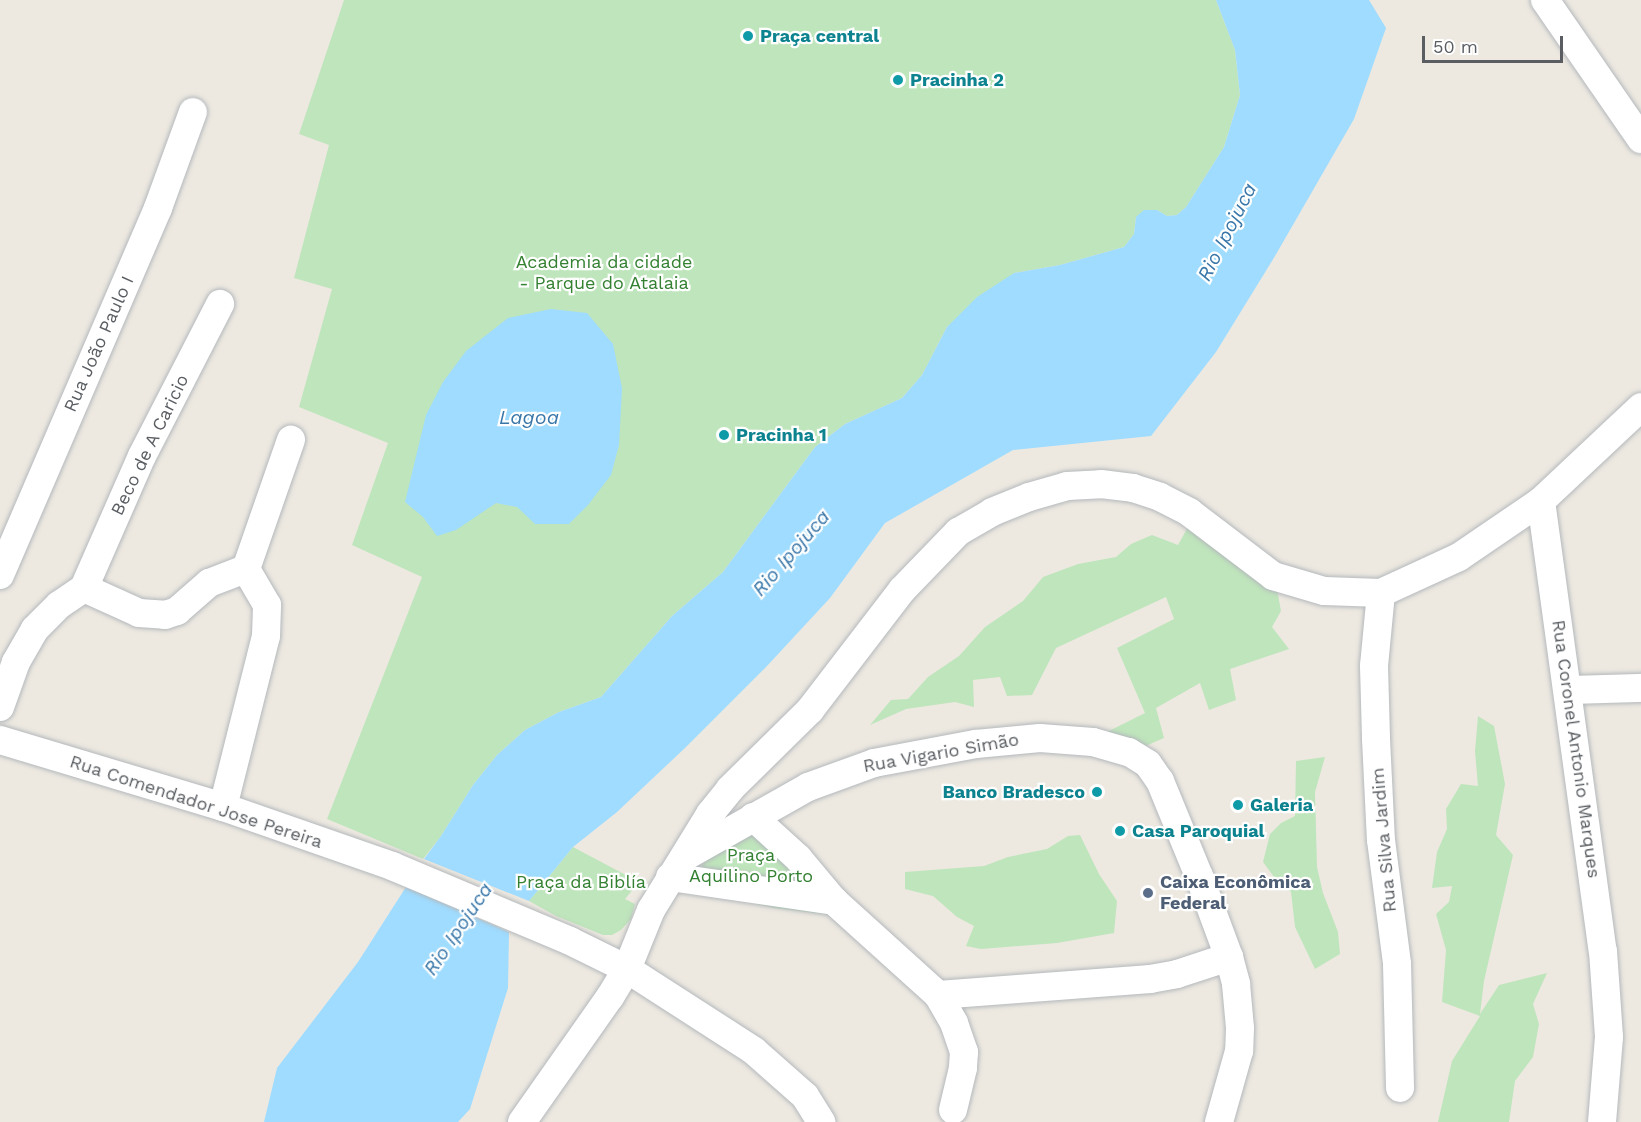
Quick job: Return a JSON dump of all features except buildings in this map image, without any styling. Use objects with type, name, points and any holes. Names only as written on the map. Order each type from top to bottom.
[{"type":"street","points":[[1545,0],[1641,139]]},
{"type":"street","name":"Rua João Paulo I","points":[[0,575],[145,238],[193,112]]},
{"type":"street","name":"Beco de A Caricio","points":[[84,588],[142,456],[220,304]]},
{"type":"street","points":[[522,1122],[593,1025],[627,969],[651,910],[675,868],[730,789],[810,710],[902,590],[958,532],[992,512],[1029,496],[1067,486],[1089,484],[1133,488],[1160,497],[1189,512],[1273,576],[1324,591],[1381,593],[1459,557],[1541,501],[1641,408]]},
{"type":"street","points":[[246,569],[291,440]]},
{"type":"street","name":"Rua Coronel Antonio Marques","points":[[1541,501],[1568,690],[1607,997],[1609,1037],[1602,1122]]},
{"type":"street","points":[[0,707],[16,662],[35,628],[59,605],[84,588],[139,613],[165,615],[177,611],[209,583],[246,569]]},
{"type":"street","points":[[223,807],[267,636],[267,605],[262,592],[246,569]]},
{"type":"street","name":"Rua Silva Jardim","points":[[1381,593],[1374,666],[1376,739],[1381,840],[1397,964],[1400,1088]]},
{"type":"street","points":[[1568,690],[1641,688]]},
{"type":"street","name":"Rua Vigario Simão","points":[[675,868],[753,817],[841,773],[874,763],[976,744],[1040,738],[1093,742],[1129,752],[1148,764],[1160,781],[1186,841],[1229,957]]},
{"type":"street","name":"Rua Comendador Jose Pereira","points":[[0,740],[223,807],[392,866],[534,926],[627,969],[754,1051],[805,1096],[822,1122]]},
{"type":"street","points":[[753,817],[805,865],[834,901],[938,995],[954,1023],[964,1053],[963,1068],[953,1110]]},
{"type":"street","points":[[675,868],[834,901]]},
{"type":"street","points":[[938,995],[1150,979],[1178,974],[1229,957],[1236,984],[1240,1029],[1233,1076],[1219,1122]]},
{"type":"green space","name":"Academia da cidade - Parque do Atalaia","points":[[344,0],[1216,0],[1235,50],[1240,95],[1224,147],[1186,207],[1177,215],[1167,216],[1157,210],[1136,217],[1134,234],[1124,247],[1060,265],[1014,273],[947,327],[922,375],[902,398],[845,424],[815,447],[723,572],[672,616],[601,697],[559,712],[525,730],[497,755],[473,785],[441,836],[423,859],[327,819],[422,577],[352,545],[388,443],[299,407],[332,289],[294,278],[329,145],[299,134]]},
{"type":"green space","points":[[1189,525],[1277,589],[1281,611],[1272,627],[1289,649],[1230,669],[1236,700],[1209,710],[1200,683],[1156,708],[1164,738],[1122,756],[1089,741],[1145,713],[1117,648],[1174,619],[1166,597],[1056,648],[1032,695],[1007,696],[1000,677],[973,680],[974,707],[955,702],[906,709],[870,725],[891,700],[908,699],[928,677],[959,656],[985,627],[1023,601],[1043,577],[1078,564],[1116,557],[1131,544],[1152,535],[1178,545]]},
{"type":"green space","points":[[1478,716],[1494,726],[1505,784],[1496,835],[1513,855],[1484,981],[1480,1014],[1499,985],[1547,973],[1533,1004],[1539,1024],[1533,1057],[1515,1081],[1509,1122],[1438,1122],[1452,1061],[1480,1016],[1442,1002],[1446,950],[1436,914],[1449,902],[1452,886],[1432,888],[1437,852],[1447,829],[1446,809],[1461,784],[1478,786],[1475,751]]},
{"type":"green space","points":[[1325,757],[1315,792],[1317,867],[1323,893],[1338,932],[1340,954],[1315,969],[1295,927],[1291,892],[1274,877],[1263,862],[1270,834],[1281,823],[1295,816],[1296,761]]},
{"type":"green space","name":"Praça Aquilino Porto","points":[[755,821],[858,918],[773,908],[711,893],[694,885],[708,852]]},
{"type":"green space","points":[[1080,835],[1099,874],[1117,901],[1114,933],[1057,943],[981,949],[966,946],[974,926],[957,917],[933,896],[905,889],[905,872],[984,866],[1008,857],[1047,849],[1068,836]]},
{"type":"green space","name":"Praça da Biblía","points":[[573,847],[639,882],[625,899],[635,904],[631,919],[621,930],[612,935],[603,935],[556,916],[529,901]]},
{"type":"water","name":"Rio Ipojuca","points":[[1216,0],[1369,0],[1386,28],[1354,119],[1275,256],[1216,352],[1151,436],[1013,450],[885,523],[830,598],[767,666],[617,812],[573,847],[529,901],[424,859],[473,785],[497,755],[525,730],[559,712],[601,697],[672,616],[723,572],[815,447],[845,424],[902,398],[922,375],[947,327],[977,297],[1014,273],[1060,265],[1124,247],[1134,234],[1136,217],[1144,210],[1157,210],[1167,216],[1177,215],[1186,207],[1224,147],[1240,95],[1235,50]]},
{"type":"water","name":"Lagoa","points":[[551,309],[587,313],[613,344],[622,388],[619,445],[611,475],[588,505],[569,524],[535,524],[517,507],[496,503],[456,530],[437,536],[423,517],[405,502],[426,415],[443,382],[466,351],[508,318]]},
{"type":"water","name":"Rio Ipojuca","points":[[406,887],[509,932],[508,988],[470,1109],[458,1122],[264,1122],[277,1068],[358,962]]},
{"type":"place","name":"Praça central","points":[[748,36]]},
{"type":"place","name":"Pracinha 2","points":[[898,80]]},
{"type":"place","name":"Pracinha 1","points":[[724,435]]},
{"type":"place","name":"Banco Bradesco","points":[[1097,792]]},
{"type":"place","name":"Galeria","points":[[1238,805]]},
{"type":"place","name":"Casa Paroquial","points":[[1120,831]]},
{"type":"place","name":"Caixa Econômica Federal","points":[[1148,893]]}]
